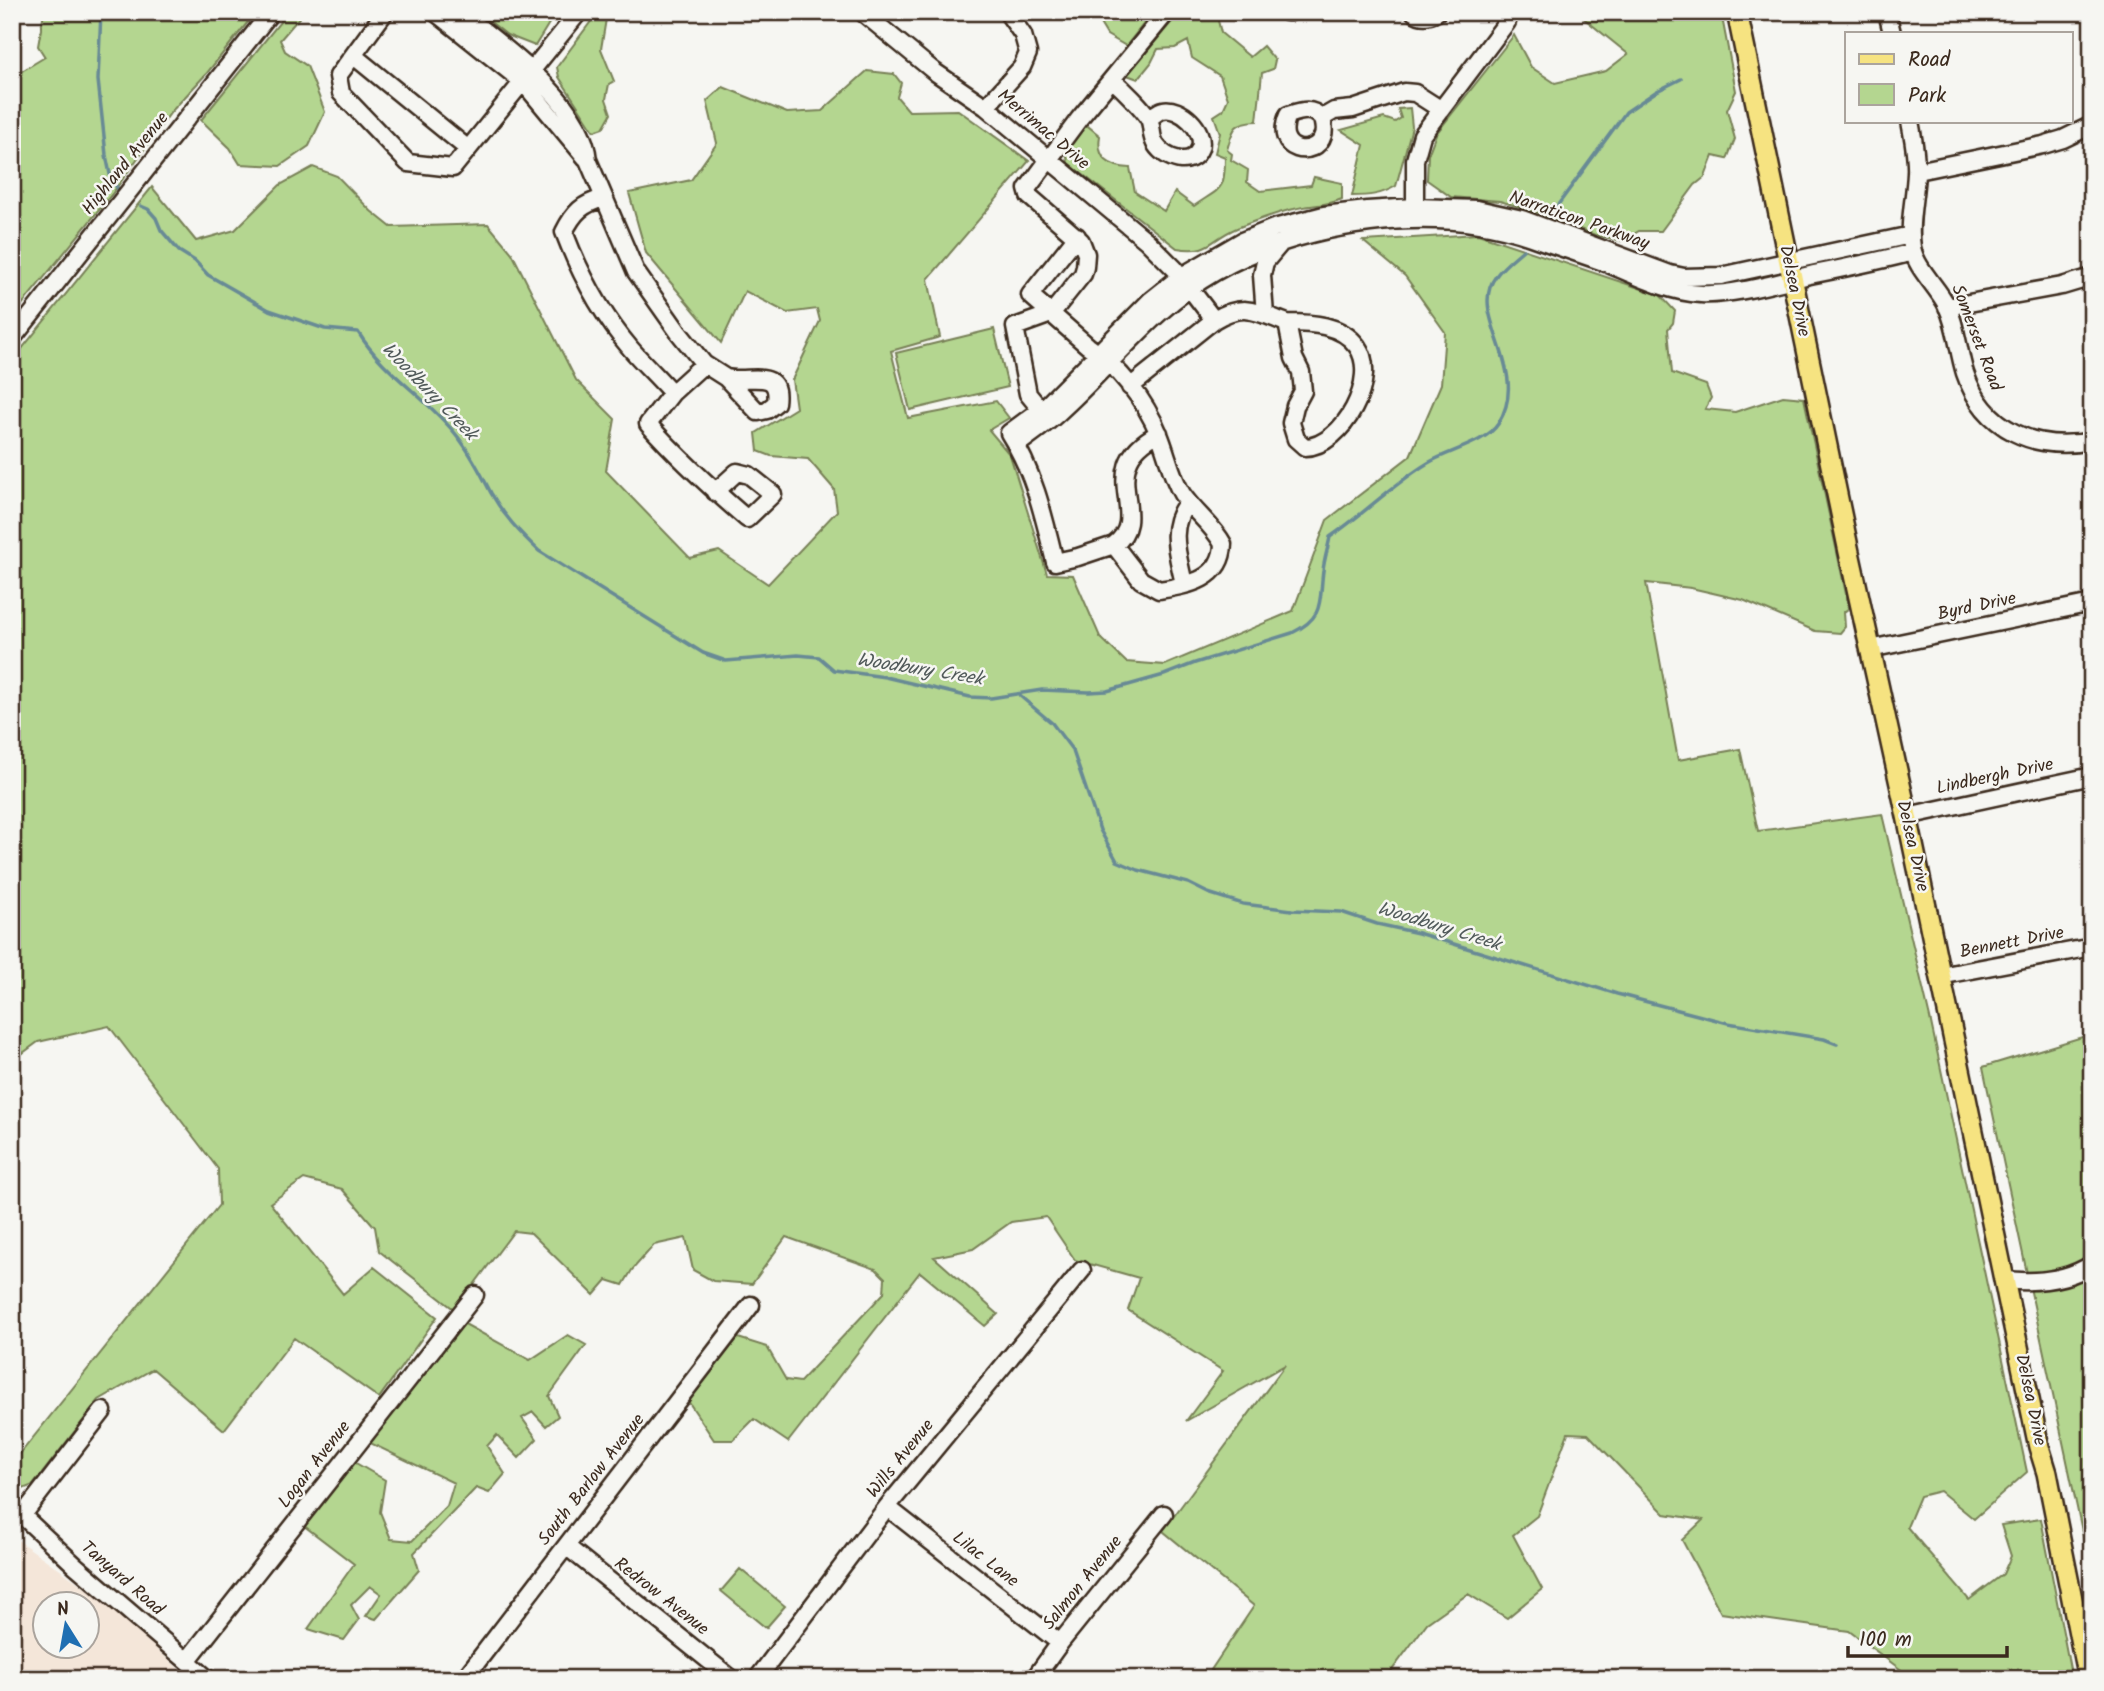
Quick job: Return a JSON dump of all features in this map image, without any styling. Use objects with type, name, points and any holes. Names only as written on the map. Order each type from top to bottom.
[{"type":"main road","name":"Delsea Drive","points":[[1737,12],[2088,1679]]},
{"type":"street","name":"Highland Avenue","points":[[12,339],[271,12]]},
{"type":"street","points":[[386,12],[338,76],[341,93],[408,163],[453,168],[579,12]]},
{"type":"street","points":[[435,12],[528,76]]},
{"type":"street","points":[[460,12],[571,115],[587,148],[588,160],[636,272],[704,364],[726,378]]},
{"type":"street","name":"Merrimac Drive","points":[[862,12],[935,72],[986,107],[1147,242],[1185,283],[1214,320]]},
{"type":"street","points":[[986,107],[1022,67],[1028,53],[1023,35],[1007,12]]},
{"type":"street","points":[[1041,410],[1028,394],[1015,327],[1051,314],[1083,274],[1086,254],[1082,241],[1028,193],[1030,185],[1167,12]]},
{"type":"street","points":[[1414,12],[1420,16],[1437,12]]},
{"type":"street","points":[[1887,12],[1892,32]]},
{"type":"street","points":[[1415,214],[1415,160],[1422,135],[1505,17]]},
{"type":"street","points":[[354,56],[468,149]]},
{"type":"street","points":[[1112,79],[1149,118]]},
{"type":"street","points":[[1322,118],[1334,111],[1353,109],[1404,92],[1415,93],[1440,109]]},
{"type":"street","points":[[1910,122],[1917,170],[1912,244]]},
{"type":"street","points":[[1917,170],[2043,145],[2092,125]]},
{"type":"street","points":[[604,198],[592,201],[573,214],[564,232],[605,316],[672,393]]},
{"type":"street","name":"Narraticon Parkway","points":[[1185,283],[1263,248],[1304,235],[1415,214],[1477,209],[1547,228],[1670,274],[1684,276],[1721,276],[1788,260],[1912,244]]},
{"type":"street","name":"Narraticon Parkway","points":[[1013,439],[1041,410],[1185,283],[1242,241],[1274,228],[1342,212],[1415,214],[1507,229],[1655,283],[1689,292],[1719,293],[1792,280],[1912,244]]},
{"type":"street","points":[[1077,236],[1030,295],[1104,357],[1130,387],[1158,433],[1180,491],[1223,544],[1223,559],[1214,570],[1199,579],[1158,590],[1140,580],[1114,545]]},
{"type":"street","points":[[1265,315],[1262,275],[1265,262],[1281,242]]},
{"type":"street","name":"Somerset Road","points":[[1912,244],[1947,307],[1955,327],[1966,375],[1985,412],[2006,428],[2039,442],[2073,444],[2092,441]]},
{"type":"street","points":[[1947,307],[2062,286],[2092,277]]},
{"type":"street","points":[[1130,387],[1229,311],[1250,310],[1287,323],[1316,323],[1340,332],[1356,344],[1362,356],[1363,378],[1358,402],[1335,433],[1315,447],[1305,447],[1296,439],[1291,423],[1295,406],[1303,391],[1301,372],[1294,358],[1287,323]]},
{"type":"street","name":"Narraticon Parkway","points":[[1013,439],[1058,413],[1104,357]]},
{"type":"street","points":[[704,364],[672,393],[648,424],[682,462],[715,492]]},
{"type":"street","points":[[1013,439],[1029,471],[1055,562],[1078,558],[1114,545],[1124,537],[1128,505],[1124,477],[1126,464],[1138,446],[1158,433]]},
{"type":"street","points":[[1184,584],[1175,530],[1188,502]]},
{"type":"street","name":"Byrd Drive","points":[[1870,649],[2092,603]]},
{"type":"street","name":"Lindbergh Drive","points":[[1907,816],[2092,776]]},
{"type":"street","name":"Bennett Drive","points":[[1940,976],[2092,947]]},
{"type":"street","points":[[2005,1280],[2033,1282],[2072,1273],[2092,1264]]},
{"type":"street","name":"Wills Avenue","points":[[757,1679],[887,1507],[1082,1269]]},
{"type":"street","name":"Logan Avenue","points":[[187,1661],[475,1295]]},
{"type":"street","name":"South Barlow Avenue","points":[[464,1679],[751,1305]]},
{"type":"street","points":[[17,1511],[103,1411]]},
{"type":"street","name":"Lilac Lane","points":[[887,1507],[1060,1643]]},
{"type":"street","name":"Tanyard Road","points":[[17,1511],[76,1566],[208,1679]]},
{"type":"street","name":"Salmon Avenue","points":[[1034,1679],[1164,1514]]},
{"type":"street","name":"Redrow Avenue","points":[[566,1546],[732,1679]]},
{"type":"shaded area","points":[[12,1536],[89,1590],[32,1590],[32,1660],[102,1660],[102,1600],[190,1679],[12,1679]]},
{"type":"green space","points":[[44,12],[256,12],[207,73],[171,112],[112,194],[12,317],[12,77],[45,57],[38,46]]},
{"type":"green space","points":[[288,12],[304,12],[280,40],[285,51],[307,66],[325,112],[309,146],[280,166],[240,164],[230,148],[201,120]]},
{"type":"green space","points":[[478,12],[556,12],[535,46],[507,35]]},
{"type":"green space","points":[[598,12],[607,13],[601,49],[614,81],[609,84],[606,99],[611,114],[603,128],[594,131],[559,77],[557,67]]},
{"type":"green space","points":[[1093,12],[1153,12],[1126,46],[1107,35]]},
{"type":"green space","points":[[1180,12],[1216,12],[1221,33],[1250,57],[1263,46],[1275,60],[1273,69],[1262,73],[1257,121],[1243,123],[1235,128],[1227,150],[1232,154],[1231,160],[1248,170],[1247,182],[1260,191],[1311,185],[1314,177],[1342,183],[1342,199],[1265,217],[1228,232],[1203,247],[1177,248],[1068,163],[1065,145],[1083,122],[1100,136],[1102,156],[1111,164],[1130,168],[1135,192],[1164,211],[1175,192],[1194,206],[1220,187],[1224,177],[1225,157],[1215,153],[1220,133],[1214,116],[1223,110],[1228,99],[1220,76],[1192,58],[1188,41],[1175,48],[1158,49],[1138,79],[1127,75]]},
{"type":"green space","points":[[1576,12],[1721,12],[1736,91],[1727,110],[1735,139],[1727,159],[1713,156],[1705,177],[1695,185],[1661,231],[1639,231],[1622,241],[1595,235],[1500,201],[1451,197],[1427,180],[1428,155],[1436,134],[1514,35],[1531,67],[1555,83],[1606,71],[1628,54]]},
{"type":"green space","points":[[867,71],[894,74],[901,83],[897,97],[909,111],[958,110],[1029,161],[928,279],[940,337],[891,351],[908,418],[996,401],[1009,418],[989,430],[1010,455],[1047,574],[1073,575],[1100,637],[1126,662],[1165,665],[1293,611],[1327,520],[1410,456],[1441,384],[1445,332],[1405,276],[1363,241],[1478,234],[1660,295],[1675,311],[1673,323],[1668,329],[1672,373],[1706,385],[1711,398],[1705,409],[1735,412],[1783,396],[1804,398],[1849,608],[1844,612],[1845,627],[1840,633],[1815,631],[1743,600],[1691,588],[1646,583],[1678,760],[1740,749],[1758,831],[1882,814],[1930,1018],[2027,1472],[1974,1519],[1940,1491],[1920,1496],[1907,1527],[1969,1600],[2003,1574],[2011,1556],[2001,1525],[2041,1519],[2072,1679],[1950,1679],[1938,1671],[1904,1672],[1849,1631],[1721,1613],[1682,1540],[1703,1520],[1665,1514],[1588,1434],[1568,1433],[1537,1516],[1513,1535],[1542,1589],[1507,1618],[1468,1594],[1427,1623],[1390,1673],[1389,1679],[1225,1679],[1211,1670],[1254,1606],[1163,1531],[1285,1365],[1186,1421],[1223,1371],[1128,1310],[1139,1278],[1075,1260],[1046,1217],[1011,1222],[973,1249],[934,1257],[998,1314],[985,1326],[920,1272],[788,1442],[754,1419],[733,1440],[714,1440],[688,1401],[738,1338],[767,1347],[786,1380],[800,1382],[884,1293],[885,1278],[876,1269],[786,1237],[752,1284],[713,1281],[693,1270],[686,1238],[654,1245],[623,1285],[607,1280],[594,1295],[531,1233],[514,1231],[455,1310],[379,1251],[375,1227],[342,1189],[304,1179],[270,1203],[343,1294],[374,1267],[437,1317],[379,1398],[294,1338],[224,1430],[153,1369],[99,1400],[33,1485],[18,1491],[12,1476],[12,1464],[219,1205],[218,1169],[109,1026],[38,1042],[12,1061],[12,361],[152,187],[196,241],[235,230],[280,185],[313,167],[337,176],[371,211],[391,227],[488,224],[512,253],[576,380],[615,419],[606,471],[690,558],[719,551],[768,584],[837,511],[834,489],[808,459],[771,456],[758,451],[756,433],[796,408],[792,380],[820,321],[817,309],[787,313],[745,291],[721,343],[646,253],[629,193],[691,180],[717,143],[707,101],[723,87],[787,113],[822,111]]},
{"type":"green space","points":[[1410,108],[1412,127],[1396,186],[1374,194],[1352,196],[1364,145],[1341,130],[1384,118],[1395,122],[1401,118],[1398,109]]},
{"type":"green space","points":[[994,329],[1008,387],[910,410],[896,353]]},
{"type":"green space","points":[[2092,1034],[2092,1578],[1983,1067]]},
{"type":"green space","points":[[463,1323],[530,1360],[568,1335],[586,1345],[549,1396],[558,1416],[546,1426],[533,1412],[522,1418],[537,1439],[519,1458],[497,1435],[487,1446],[505,1474],[489,1493],[476,1488],[414,1553],[419,1570],[376,1619],[366,1616],[381,1594],[370,1586],[351,1605],[359,1620],[344,1640],[308,1629],[354,1564],[303,1525],[354,1462],[385,1480],[380,1512],[391,1539],[412,1541],[447,1506],[454,1483],[368,1442]]},
{"type":"green space","points":[[740,1569],[785,1606],[766,1628],[721,1591]]},
{"type":"waterway","name":"Woodbury Creek","points":[[101,12],[98,80],[106,155],[111,179],[118,189]]},
{"type":"waterway","points":[[1549,217],[1626,112],[1681,79]]},
{"type":"waterway","name":"Woodbury Creek","points":[[141,206],[156,218],[161,230],[179,251],[195,261],[208,275],[269,310],[325,329],[358,332],[380,361],[458,437],[501,509],[539,551],[703,653],[726,661],[798,655],[819,657],[834,670],[885,677],[970,697],[991,698],[1042,690],[1107,691],[1164,675],[1303,627],[1318,608],[1330,537],[1415,471],[1485,436],[1498,424],[1507,403],[1508,383],[1489,308],[1489,291],[1499,272],[1523,250]]},
{"type":"waterway","name":"Woodbury Creek","points":[[1020,696],[1052,723],[1073,751],[1100,830],[1117,861],[1138,870],[1188,883],[1208,893],[1243,904],[1341,912],[1617,994],[1728,1023],[1824,1039],[1837,1044]]}]
